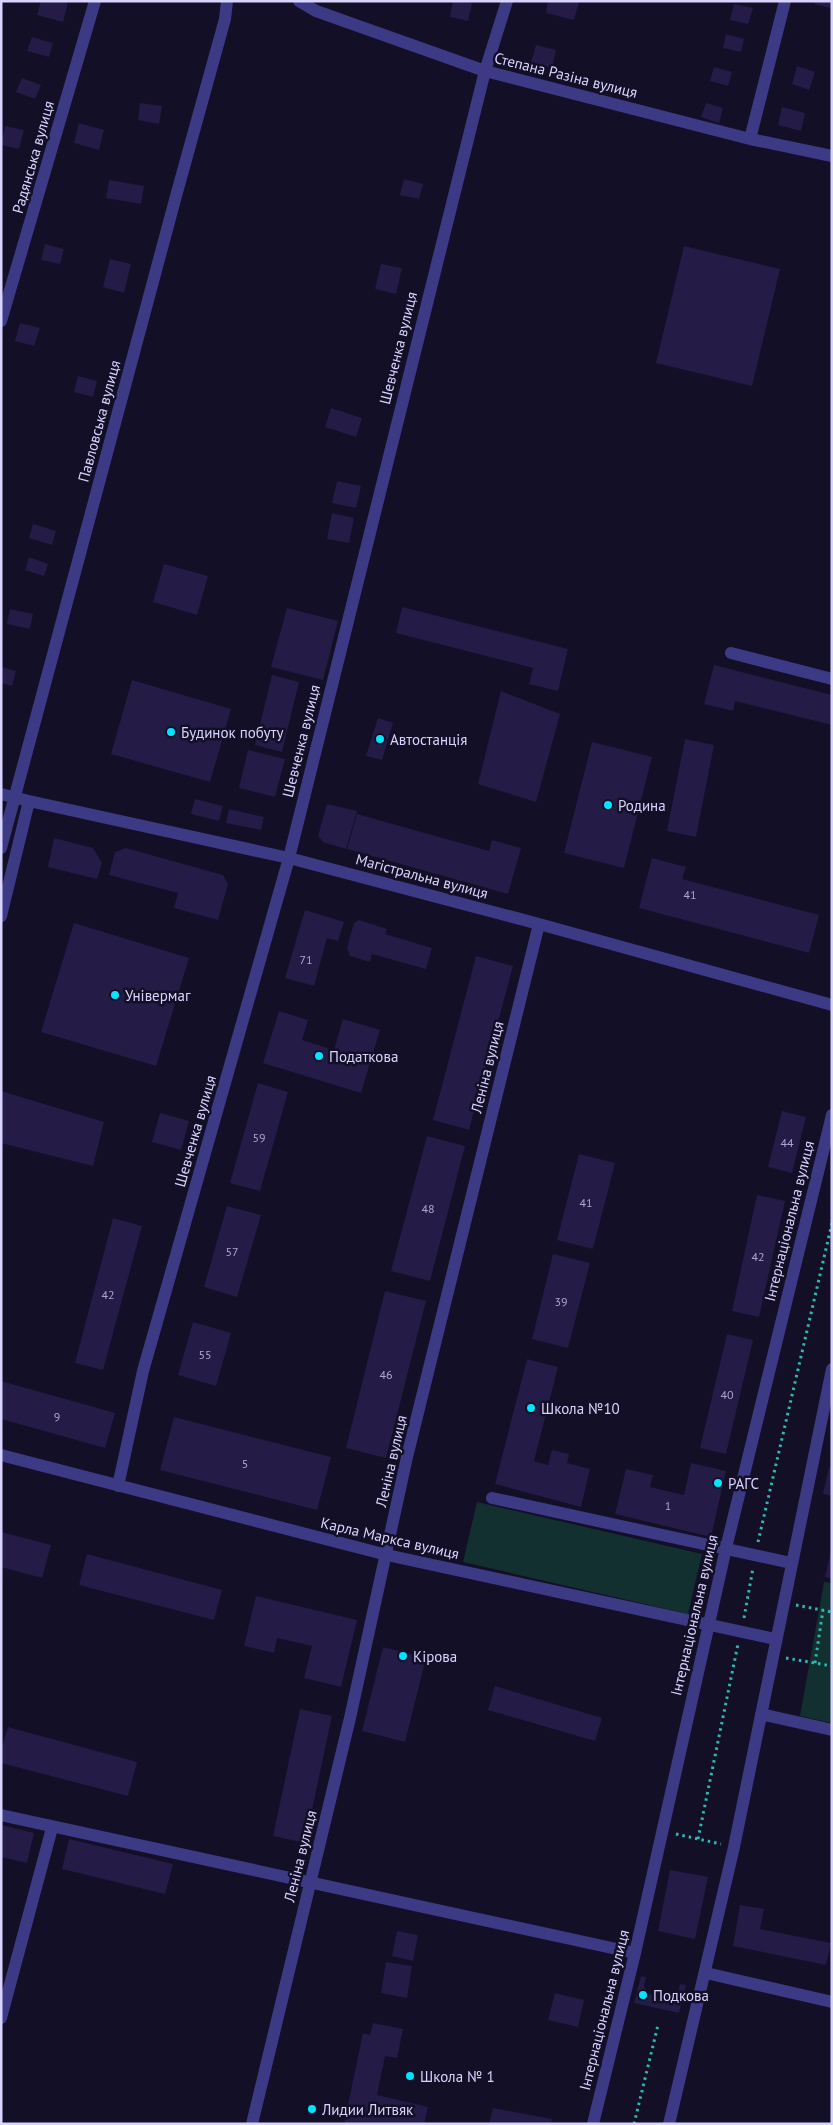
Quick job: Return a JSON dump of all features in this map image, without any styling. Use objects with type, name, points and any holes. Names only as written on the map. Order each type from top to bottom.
[{"type":"street","name":"Радянська вулиця","points":[[1,321],[95,1]]},
{"type":"street","name":"Павловська вулиця","points":[[1,848],[173,205],[225,19],[228,1]]},
{"type":"street","name":"Степана Разіна вулиця","points":[[299,1],[316,11],[484,71],[750,139],[832,156]]},
{"type":"street","name":"Шевченка вулиця","points":[[118,1486],[143,1371],[289,858],[484,71],[507,1]]},
{"type":"street","points":[[750,139],[785,1]]},
{"type":"street","points":[[731,653],[832,679]]},
{"type":"street","name":"Магістральна вулиця","points":[[1,794],[28,802],[289,858],[539,924],[832,1005]]},
{"type":"street","points":[[1,916],[28,802]]},
{"type":"street","name":"Леніна вулиця","points":[[252,2124],[387,1555],[408,1457],[539,924]]},
{"type":"street","name":"Інтернаціональна вулиця","points":[[593,2124],[635,1953],[726,1548],[832,1115]]},
{"type":"street","points":[[669,2124],[706,1973],[734,1847],[775,1639],[832,1369]]},
{"type":"street","name":"Карла Маркса вулиця","points":[[1,1455],[387,1555],[775,1639]]},
{"type":"street","points":[[492,1498],[791,1562]]},
{"type":"street","points":[[761,1714],[832,1730]]},
{"type":"street","points":[[1,1815],[52,1828],[635,1953]]},
{"type":"street","points":[[1,2018],[52,1828]]},
{"type":"street","points":[[706,1973],[832,2002]]},
{"type":"path","points":[[698,1839],[756,1554],[832,1223]]},
{"type":"path","points":[[783,1602],[832,1612]]},
{"type":"path","points":[[815,1663],[823,1610]]},
{"type":"path","points":[[772,1655],[832,1666]]},
{"type":"path","points":[[662,1832],[734,1847]]},
{"type":"path","points":[[634,2124],[658,2025]]},
{"type":"green space","points":[[477,1502],[702,1554],[688,1614],[463,1562]]},
{"type":"green space","points":[[824,1582],[832,1583],[832,1723],[800,1716]]},
{"type":"building","points":[[41,1],[68,3],[63,22],[37,15]]},
{"type":"building","points":[[453,1],[472,3],[468,21],[450,17]]},
{"type":"building","points":[[548,1],[579,2],[574,20],[546,13]]},
{"type":"building","points":[[815,1],[832,1],[831,8],[814,4]]},
{"type":"building","points":[[734,4],[753,8],[748,24],[730,20]]},
{"type":"building","points":[[726,34],[744,39],[741,52],[723,48]]},
{"type":"building","points":[[32,37],[53,43],[49,57],[27,51]]},
{"type":"building","points":[[536,45],[556,50],[552,68],[531,63]]},
{"type":"building","points":[[797,66],[815,72],[809,90],[792,84]]},
{"type":"building","points":[[714,67],[732,72],[728,86],[710,81]]},
{"type":"building","points":[[22,78],[41,85],[35,99],[16,92]]},
{"type":"building","points":[[140,103],[162,106],[159,124],[138,120]]},
{"type":"building","points":[[706,103],[723,108],[719,123],[701,117]]},
{"type":"building","points":[[782,107],[805,113],[801,131],[778,125]]},
{"type":"building","points":[[79,123],[104,130],[99,150],[74,143]]},
{"type":"building","points":[[5,126],[24,130],[19,149],[1,145]]},
{"type":"building","points":[[404,179],[423,184],[419,199],[400,195]]},
{"type":"building","points":[[109,180],[144,186],[141,204],[106,198]]},
{"type":"building","points":[[45,244],[64,249],[60,264],[41,260]]},
{"type":"building","points":[[684,246],[780,269],[752,386],[656,363]]},
{"type":"building","points":[[110,259],[131,264],[124,293],[103,287]]},
{"type":"building","points":[[381,264],[402,268],[396,294],[375,289]]},
{"type":"building","points":[[20,323],[40,328],[34,346],[15,341]]},
{"type":"building","points":[[78,376],[97,381],[93,397],[74,392]]},
{"type":"building","points":[[331,408],[362,418],[356,437],[325,427]]},
{"type":"building","points":[[337,481],[361,486],[356,508],[332,503]]},
{"type":"building","points":[[332,513],[354,518],[349,543],[327,539]]},
{"type":"building","points":[[33,524],[56,531],[52,545],[29,538]]},
{"type":"building","points":[[29,557],[48,564],[44,576],[25,570]]},
{"type":"building","points":[[164,564],[208,576],[197,615],[153,602]]},
{"type":"building","points":[[402,607],[568,649],[558,691],[529,684],[533,668],[396,633]]},
{"type":"building","points":[[287,608],[338,621],[323,680],[271,667]]},
{"type":"building","points":[[10,609],[33,614],[30,629],[7,624]]},
{"type":"building","points":[[714,665],[832,695],[832,725],[735,701],[733,711],[704,704]]},
{"type":"building","points":[[1,667],[16,671],[12,686],[1,683]]},
{"type":"building","points":[[272,675],[299,682],[282,752],[255,745]]},
{"type":"building","name":"Будинок побуту","points":[[132,680],[231,709],[210,782],[111,754]]},
{"type":"building","points":[[501,691],[560,714],[536,802],[478,784]]},
{"type":"building","name":"Автостанція","points":[[378,718],[393,723],[382,760],[366,756]]},
{"type":"building","points":[[685,739],[714,745],[696,837],[667,831]]},
{"type":"building","name":"Родина","points":[[592,742],[652,757],[624,868],[564,853]]},
{"type":"building","points":[[248,750],[285,759],[275,797],[239,788]]},
{"type":"building","points":[[195,799],[223,806],[219,821],[191,814]]},
{"type":"building","points":[[327,804],[357,811],[346,849],[323,842],[318,836]]},
{"type":"building","points":[[229,809],[264,817],[261,830],[226,823]]},
{"type":"building","points":[[357,814],[489,851],[492,840],[521,848],[508,894],[347,849]]},
{"type":"building","points":[[54,838],[93,848],[102,863],[97,879],[48,867]]},
{"type":"building","points":[[126,848],[223,875],[228,884],[218,920],[174,908],[178,893],[109,875],[115,852]]},
{"type":"building","points":[[652,858],[686,867],[682,879],[819,915],[809,953],[639,908]]},
{"type":"building","points":[[305,910],[344,922],[338,941],[327,938],[314,986],[285,978]]},
{"type":"building","points":[[359,920],[387,929],[385,934],[432,948],[426,969],[372,954],[370,962],[350,956],[347,948],[354,923]]},
{"type":"building","name":"Універмаг","points":[[74,923],[189,958],[156,1066],[41,1032]]},
{"type":"building","points":[[476,956],[513,966],[469,1130],[433,1120]]},
{"type":"building","name":"Податкова","points":[[279,1011],[308,1020],[302,1040],[334,1050],[343,1019],[380,1030],[361,1093],[263,1063]]},
{"type":"building","points":[[258,1083],[288,1092],[260,1191],[230,1183]]},
{"type":"building","points":[[1,1091],[104,1122],[93,1166],[1,1143]]},
{"type":"building","points":[[782,1111],[806,1117],[792,1173],[768,1167]]},
{"type":"building","points":[[160,1113],[189,1121],[181,1150],[152,1142]]},
{"type":"building","points":[[427,1136],[465,1146],[430,1281],[391,1271]]},
{"type":"building","points":[[579,1154],[615,1163],[593,1249],[557,1240]]},
{"type":"building","points":[[757,1195],[785,1201],[759,1317],[732,1311]]},
{"type":"building","points":[[227,1206],[261,1215],[237,1297],[204,1287]]},
{"type":"building","points":[[113,1218],[142,1226],[103,1370],[75,1363]]},
{"type":"building","points":[[553,1254],[590,1263],[568,1348],[532,1339]]},
{"type":"building","points":[[385,1291],[426,1301],[386,1458],[346,1448]]},
{"type":"building","points":[[193,1322],[231,1333],[216,1386],[178,1375]]},
{"type":"building","points":[[727,1334],[753,1340],[726,1454],[700,1448]]},
{"type":"building","name":"Школа №10","points":[[527,1359],[558,1367],[534,1461],[548,1465],[552,1450],[569,1454],[567,1463],[590,1469],[581,1507],[495,1484]]},
{"type":"building","points":[[1,1381],[115,1413],[105,1448],[1,1419]]},
{"type":"building","points":[[174,1417],[331,1457],[317,1510],[160,1470]]},
{"type":"building","points":[[691,1463],[726,1471],[711,1537],[615,1514],[626,1469],[653,1475],[650,1487],[684,1495]]},
{"type":"building","points":[[829,1467],[832,1468],[832,1496],[823,1494]]},
{"type":"building","points":[[1,1532],[51,1545],[42,1578],[1,1567]]},
{"type":"building","points":[[832,1550],[832,1579],[825,1577]]},
{"type":"building","points":[[87,1554],[222,1590],[214,1620],[79,1585]]},
{"type":"building","points":[[256,1596],[357,1620],[341,1687],[304,1678],[312,1646],[277,1638],[274,1653],[244,1646]]},
{"type":"building","points":[[383,1647],[426,1658],[405,1742],[362,1731]]},
{"type":"building","points":[[495,1686],[602,1718],[595,1741],[488,1710]]},
{"type":"building","points":[[300,1709],[332,1716],[305,1843],[273,1836]]},
{"type":"building","points":[[8,1727],[137,1762],[128,1796],[1,1763],[1,1744],[3,1744]]},
{"type":"building","points":[[1,1825],[34,1833],[27,1863],[1,1857]]},
{"type":"building","points":[[69,1839],[173,1864],[165,1894],[62,1869]]},
{"type":"building","points":[[670,1870],[708,1877],[695,1939],[658,1931]]},
{"type":"building","points":[[740,1905],[764,1909],[760,1929],[831,1943],[826,1965],[733,1946]]},
{"type":"building","points":[[397,1931],[418,1935],[413,1961],[392,1956]]},
{"type":"building","points":[[386,1962],[412,1966],[407,1998],[381,1993]]},
{"type":"building","name":"Подкова","points":[[641,1976],[646,1977],[644,1986],[647,1992],[653,1996],[665,1999],[673,1997],[678,1993],[680,1984],[686,1985],[679,2013],[634,2003]]},
{"type":"building","points":[[555,1993],[584,2000],[578,2027],[548,2020]]},
{"type":"building","points":[[373,2023],[403,2029],[397,2058],[385,2056],[377,2095],[428,2107],[424,2124],[344,2124],[363,2033],[370,2035]]},
{"type":"building","points":[[493,2108],[552,2119],[551,2124],[489,2124]]},
{"type":"place","name":"Будинок побуту","points":[[171,732]]},
{"type":"place","name":"Автостанція","points":[[380,739]]},
{"type":"place","name":"Родина","points":[[608,805]]},
{"type":"place","name":"Універмаг","points":[[115,995]]},
{"type":"place","name":"Податкова","points":[[319,1056]]},
{"type":"place","name":"Школа №10","points":[[531,1408]]},
{"type":"place","name":"РАГС","points":[[718,1483]]},
{"type":"place","name":"Кірова","points":[[403,1656]]},
{"type":"place","name":"Подкова","points":[[643,1995]]},
{"type":"place","name":"Школа № 1","points":[[410,2076]]},
{"type":"place","name":"Лидии Литвяк","points":[[312,2109]]}]
